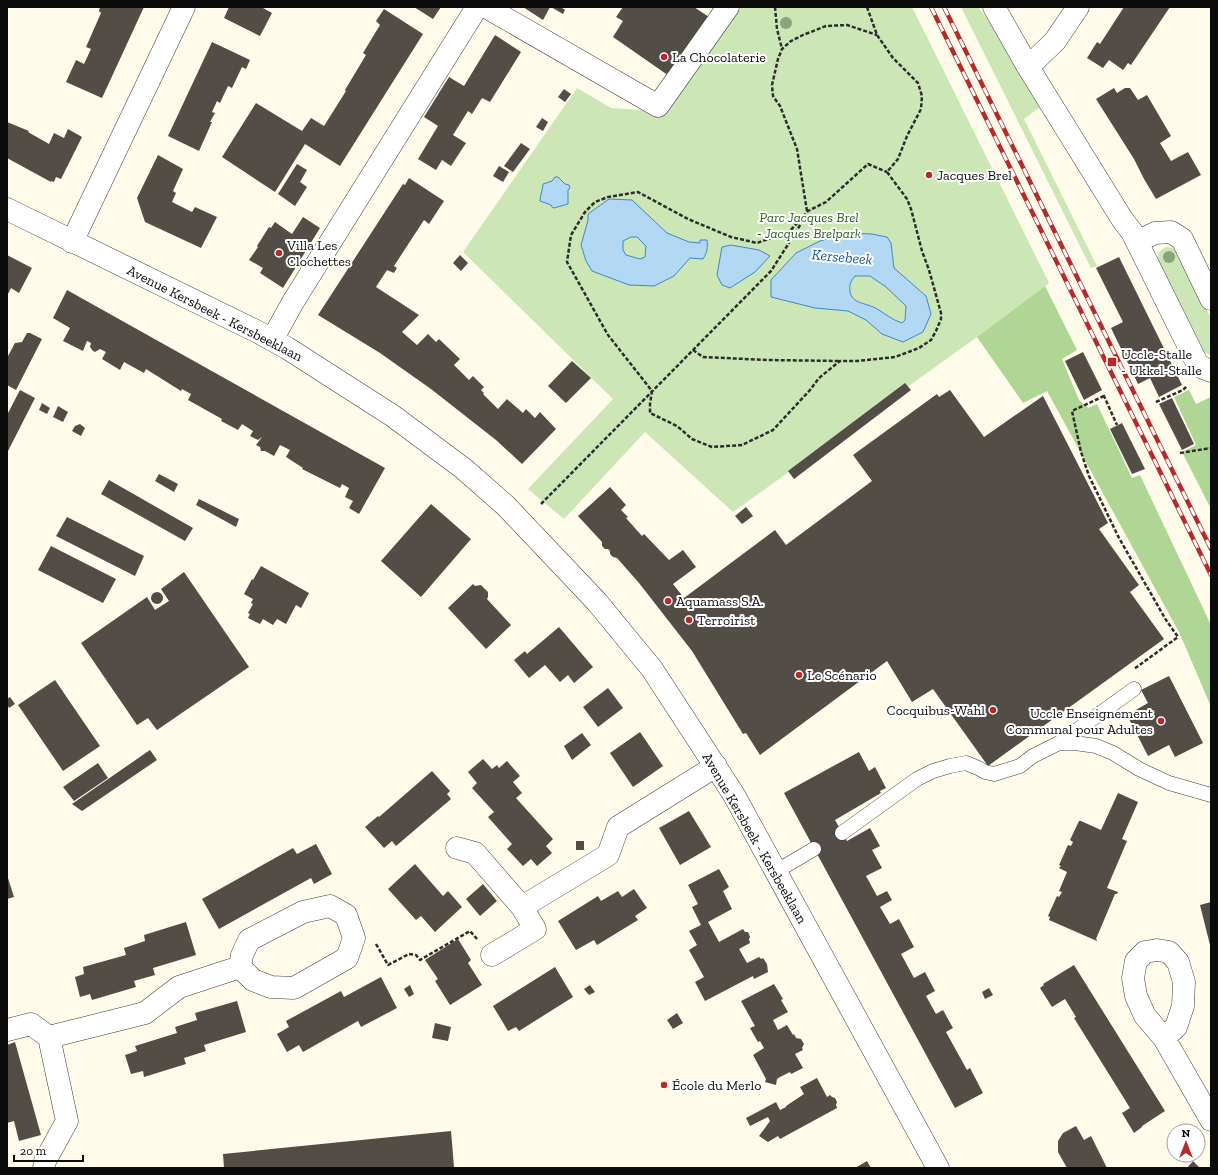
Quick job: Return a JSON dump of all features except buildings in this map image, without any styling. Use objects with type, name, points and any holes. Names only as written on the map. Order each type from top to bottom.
[{"type":"street","points":[[72,242],[184,7]]},
{"type":"street","points":[[272,340],[298,295],[477,7]]},
{"type":"street","points":[[486,7],[658,106],[728,7]]},
{"type":"street","points":[[994,7],[1028,67],[1137,242],[1197,363],[1203,368],[1211,370]]},
{"type":"street","points":[[1028,67],[1055,41],[1078,7]]},
{"type":"street","name":"Avenue Kersbeek - Kersbeeklaan","points":[[7,208],[72,242],[272,340],[340,381],[393,416],[464,469],[506,506],[597,602],[652,669],[716,766],[734,795],[938,1168]]},
{"type":"street","points":[[1137,242],[1155,233],[1171,232],[1182,239],[1211,299]]},
{"type":"street","points":[[522,907],[608,855],[618,827],[716,766]]},
{"type":"street","points":[[457,848],[475,853],[522,907],[535,929],[492,956]]},
{"type":"street","points":[[330,906],[346,915],[354,938],[347,958],[294,988],[271,987],[259,983],[253,980],[240,967],[242,955],[249,940],[303,912],[330,906]]},
{"type":"street","points":[[49,1037],[145,1014],[179,987],[240,967]]},
{"type":"street","points":[[7,1030],[31,1024],[49,1037],[67,1121],[45,1161],[44,1168]]},
{"type":"street","points":[[1164,1038],[1211,1120]]},
{"type":"lane","points":[[842,833],[917,779],[933,771],[966,763],[985,772],[994,774],[1009,771],[1020,766],[1033,756],[1059,743],[1134,689]]},
{"type":"lane","points":[[1059,743],[1075,743],[1096,746],[1169,783],[1211,795]]},
{"type":"lane","points":[[775,872],[814,849]]},
{"type":"path","points":[[775,7],[777,29],[782,50]]},
{"type":"path","points":[[867,7],[877,35],[893,58],[918,83],[922,96],[921,109],[907,136],[898,159],[887,172]]},
{"type":"path","points":[[541,504],[771,271],[808,211],[797,149],[780,106],[773,96],[772,85],[778,59],[782,50],[791,41],[826,26],[847,25],[877,35]]},
{"type":"path","points":[[692,350],[702,357],[766,360],[857,361],[895,357],[920,348],[931,340],[941,319],[941,313],[911,209],[907,199],[887,172],[868,164],[826,202],[808,211],[790,231],[757,243],[731,237],[695,222],[638,192],[608,197],[595,202],[585,212],[571,235],[567,262],[608,335],[652,391],[650,413],[677,426],[692,440],[712,447],[742,445],[773,430],[810,390],[819,378],[840,361]]},
{"type":"path","points":[[1156,402],[1164,400],[1183,390],[1187,386]]},
{"type":"path","points":[[1117,425],[1104,396],[1072,411],[1081,452],[1089,476],[1119,538],[1166,620],[1178,637],[1133,670]]},
{"type":"path","points":[[1180,452],[1211,448]]},
{"type":"path","points":[[374,939],[388,966],[409,954],[416,956],[420,960],[470,930],[492,956]]},
{"type":"green space","name":"Parc Jacques Brel - Jacques Brelpark","points":[[736,7],[912,7],[1049,283],[977,337],[733,512],[645,432],[564,519],[528,489],[613,399],[463,252],[577,88],[611,108],[659,111]]},
{"type":"green space","points":[[961,7],[978,7],[1005,41],[1040,107],[1024,119],[1097,266],[1091,268]]},
{"type":"green space","points":[[1167,247],[1173,248],[1179,254],[1211,318],[1211,355],[1202,352],[1157,259],[1160,251]]},
{"type":"green space","points":[[1045,286],[1077,350],[1062,359],[1079,400],[1088,408],[1097,404],[1132,478],[1140,475],[1211,625],[1211,707],[1180,634],[1047,391],[1023,403],[977,337]]},
{"type":"green space","points":[[1189,390],[1196,404],[1211,397],[1211,509],[1182,452],[1196,445],[1174,397]]},
{"type":"water","points":[[555,177],[558,177],[565,184],[569,185],[570,188],[568,190],[568,204],[554,208],[551,205],[540,201],[540,197],[543,184],[552,181]]},
{"type":"water","points":[[609,199],[632,200],[667,233],[689,242],[700,243],[700,240],[707,240],[706,252],[703,259],[690,258],[674,276],[654,286],[629,285],[592,271],[586,261],[581,245],[588,220],[588,214]],"holes":[[[631,237],[637,237],[646,246],[645,257],[640,259],[626,255],[623,250],[623,241]]]},
{"type":"water","name":"Kersebeek","points":[[848,233],[872,234],[887,237],[891,243],[894,268],[926,296],[931,314],[923,332],[903,342],[882,334],[866,320],[848,311],[815,308],[771,297],[771,280],[796,253],[820,241]],"holes":[[[855,276],[870,276],[886,287],[906,306],[905,320],[902,323],[892,319],[873,307],[860,303],[853,298],[850,289],[851,281]]]},
{"type":"water","points":[[731,245],[759,250],[770,256],[755,272],[730,288],[722,285],[717,275],[722,247]]},
{"type":"railway","points":[[931,7],[1211,575]]},
{"type":"railway","points":[[944,7],[1211,549]]},
{"type":"place","name":"La Chocolaterie","points":[[664,57]]},
{"type":"place","name":"Jacques Brel","points":[[929,175]]},
{"type":"place","name":"Villa Les Clochettes","points":[[279,253]]},
{"type":"place","name":"Uccle-Stalle - Ukkel-Stalle","points":[[1112,362]]},
{"type":"place","name":"Aquamass S.A.","points":[[668,601]]},
{"type":"place","name":"Terroirist","points":[[689,620]]},
{"type":"place","name":"Le Scénario","points":[[799,675]]},
{"type":"place","name":"Cocquibus-Wahl","points":[[993,710]]},
{"type":"place","name":"Uccle Enseignement Communal pour Adultes","points":[[1161,721]]},
{"type":"place","name":"École du Merlo","points":[[664,1085]]}]
